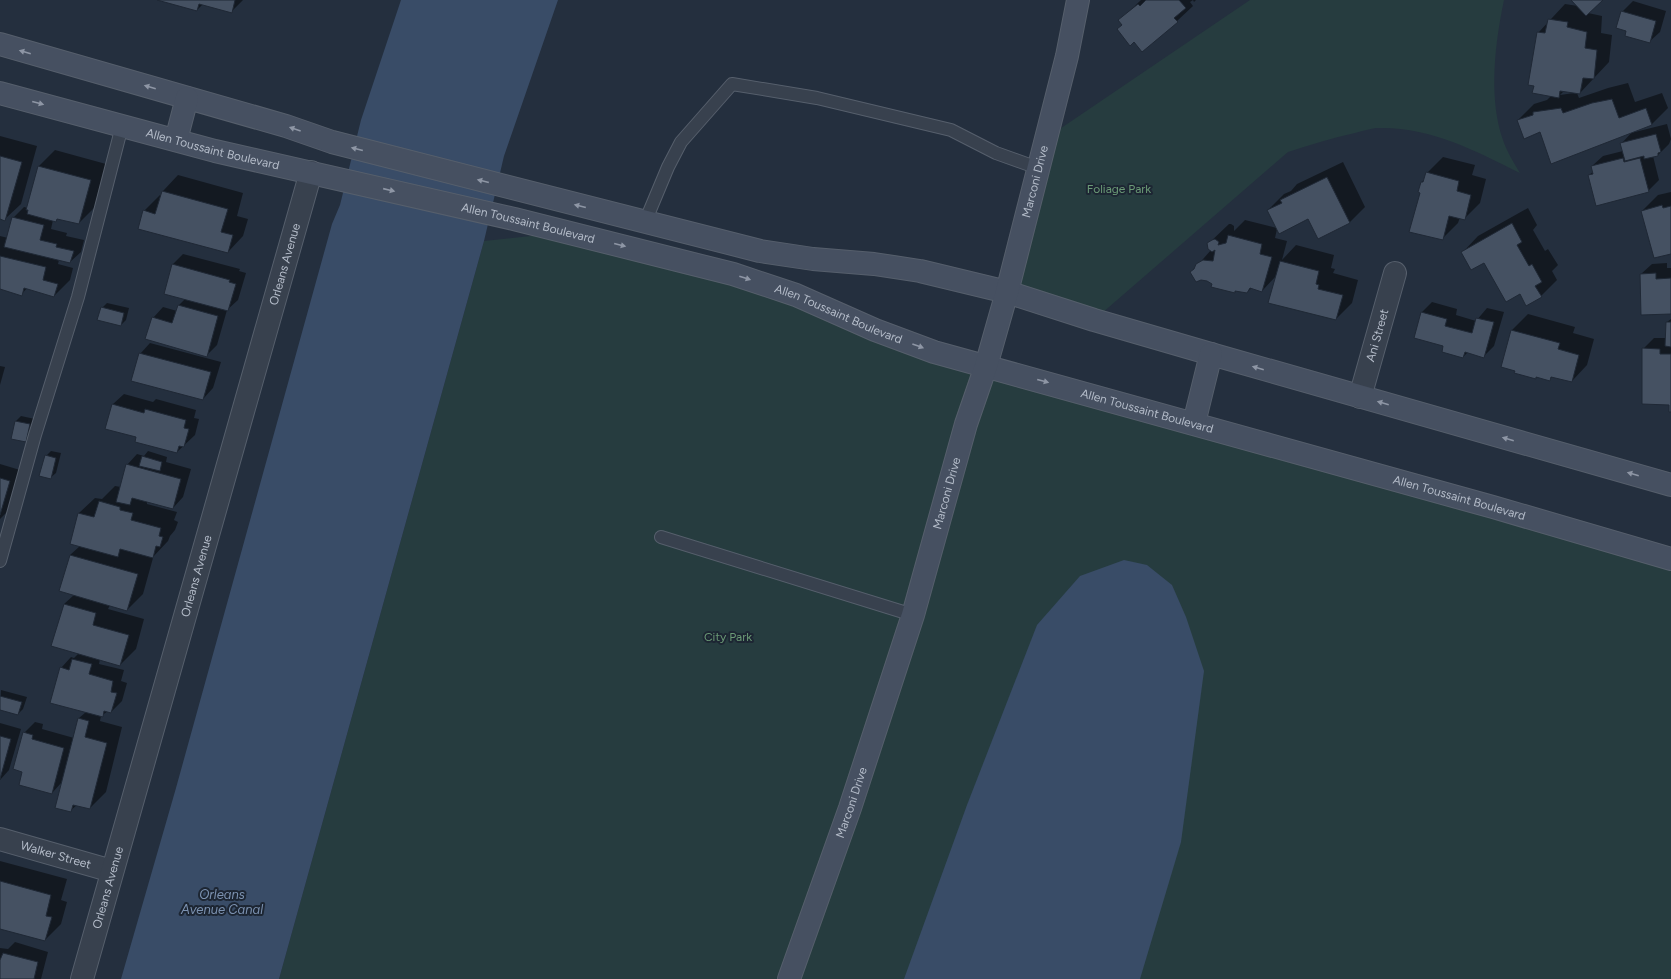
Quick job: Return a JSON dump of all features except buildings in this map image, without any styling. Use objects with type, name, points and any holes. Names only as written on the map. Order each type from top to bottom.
[{"type":"main road","name":"Marconi Drive","points":[[789,979],[850,808],[913,614],[966,424],[986,366],[1007,292],[1067,56],[1078,0]]},
{"type":"main road","points":[[0,44],[286,126],[332,142],[760,251],[920,271],[1007,292],[1094,320],[1671,485]]},
{"type":"main road","name":"Allen Toussaint Boulevard","points":[[0,93],[176,140],[514,219],[733,274],[796,295],[875,330],[919,346],[1500,509],[1671,559]]},
{"type":"main road","points":[[176,140],[187,98]]},
{"type":"main road","points":[[1194,423],[1211,354]]},
{"type":"street","name":"Orleans Avenue","points":[[82,979],[112,871],[317,174]]},
{"type":"street","name":"Ani Street","points":[[1360,397],[1395,273]]},
{"type":"street","name":"Walker Street","points":[[0,839],[112,871]]},
{"type":"lane","points":[[645,222],[668,166],[681,142],[732,84],[817,98],[951,130],[996,153],[1038,168]]},
{"type":"lane","points":[[0,561],[35,435],[78,297],[122,126]]},
{"type":"lane","points":[[661,537],[913,614]]},
{"type":"green space","name":"Foliage Park","points":[[1250,0],[1504,0],[1498,34],[1494,70],[1494,89],[1498,124],[1505,144],[1520,173],[1468,148],[1433,135],[1396,128],[1368,129],[1288,152],[1094,320],[1007,292],[1045,139]]},
{"type":"green space","name":"City Park","points":[[567,232],[875,330],[1671,559],[1671,979],[279,979],[484,241]]},
{"type":"water","name":"Orleans Avenue Canal","points":[[401,0],[558,0],[504,156],[484,241],[279,979],[121,979],[176,788],[332,224],[340,205],[361,120]]},
{"type":"water","points":[[1124,560],[1147,565],[1172,585],[1186,617],[1204,671],[1181,842],[1140,979],[904,979],[967,805],[1037,625],[1080,576]]}]
